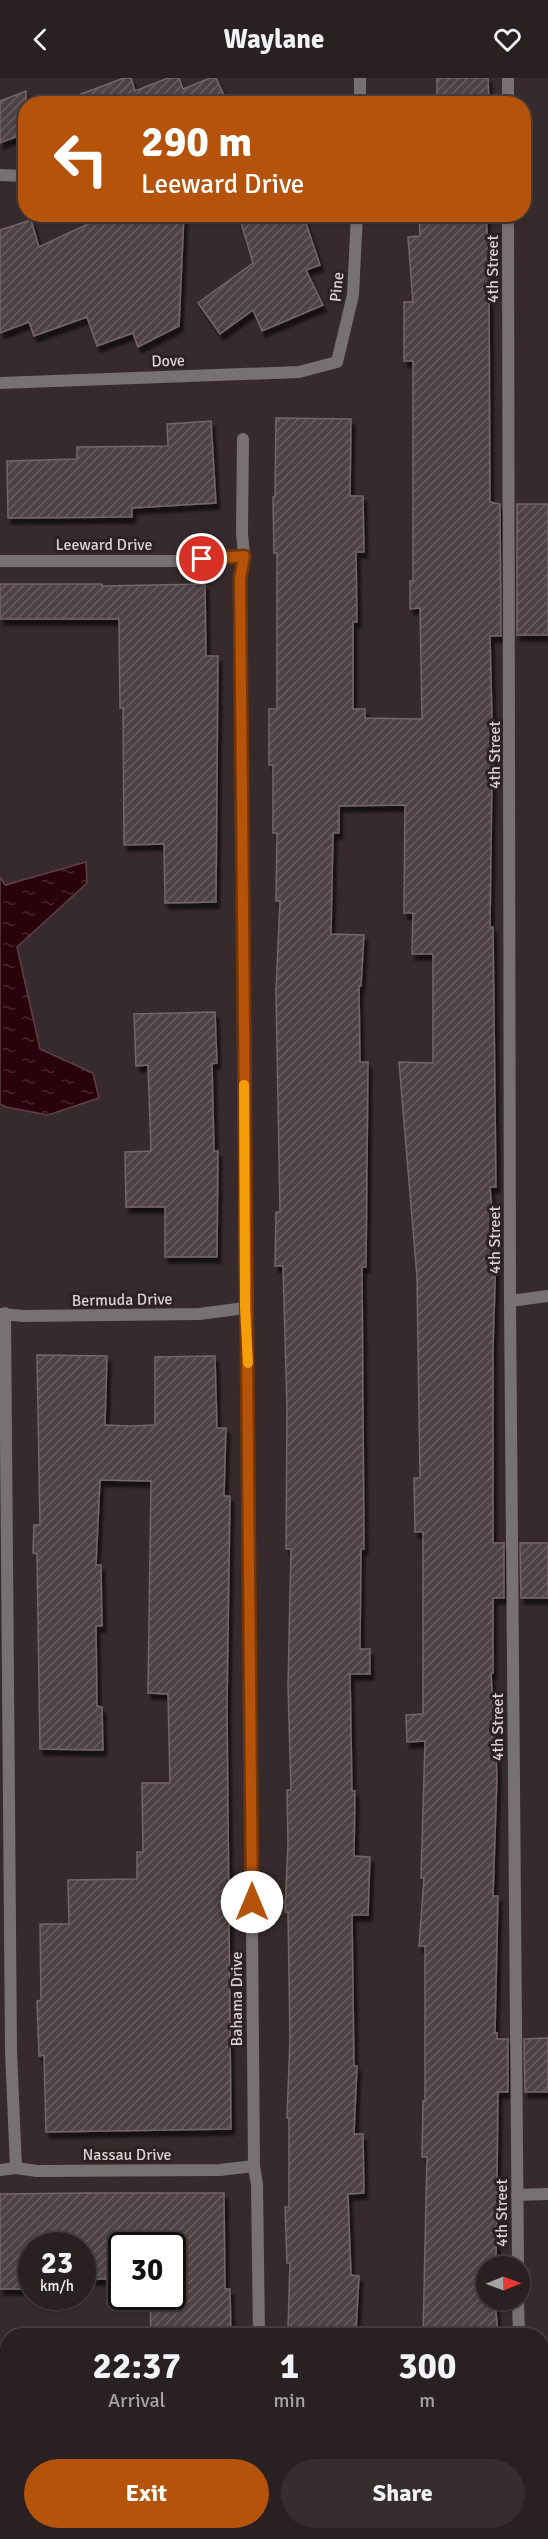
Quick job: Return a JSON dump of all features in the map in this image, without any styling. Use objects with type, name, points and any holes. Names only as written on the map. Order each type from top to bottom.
[{"type":"street","points":[[360,78],[360,96]]},
{"type":"street","points":[[508,78],[508,96]]},
{"type":"street","points":[[0,175],[18,176]]},
{"type":"street","name":"Pine","points":[[336,362],[353,295],[357,222]]},
{"type":"street","name":"4th Street","points":[[508,222],[510,1301],[518,2256]]},
{"type":"street","name":"Dove","points":[[0,383],[299,372],[336,362]]},
{"type":"street","name":"Bahama Drive","points":[[243,439],[242,533],[244,556],[240,579],[245,1308],[247,1326],[254,2166],[257,2185],[259,2328]]},
{"type":"street","name":"Leeward Drive","points":[[0,561],[181,561],[244,556]]},
{"type":"street","points":[[510,1301],[548,1296]]},
{"type":"street","name":"Bermuda Drive","points":[[3,1313],[24,1316],[199,1314],[245,1308]]},
{"type":"street","points":[[3,1313],[11,2039],[16,2168]]},
{"type":"street","name":"Nassau Drive","points":[[0,2170],[16,2168],[37,2171],[220,2170],[254,2166]]},
{"type":"street","points":[[518,2195],[548,2194]]},
{"type":"street","points":[[518,2310],[519,2328]]},
{"type":"water","points":[[86,862],[87,883],[17,947],[40,1049],[93,1073],[99,1098],[48,1115],[6,1107],[0,1104],[0,877],[5,885]]},
{"type":"building","points":[[124,78],[131,78],[135,91],[168,78],[179,78],[183,89],[210,78],[216,78],[224,96],[75,96]]},
{"type":"building","points":[[437,78],[488,78],[489,96],[437,96]]},
{"type":"building","points":[[26,91],[26,96],[18,96],[18,136],[0,143],[0,101]]},
{"type":"building","points":[[32,222],[39,247],[92,222],[184,222],[179,326],[138,347],[133,333],[97,346],[87,317],[34,336],[29,322],[0,333],[0,230]]},
{"type":"building","points":[[241,222],[306,222],[320,265],[306,270],[323,305],[262,331],[253,310],[220,334],[198,303],[253,263]]},
{"type":"building","points":[[419,222],[487,222],[491,287],[489,287],[490,502],[500,504],[501,636],[490,636],[492,720],[496,721],[494,773],[492,773],[490,927],[493,927],[496,1187],[490,1187],[496,1252],[493,1347],[493,1543],[504,1543],[504,1598],[493,1598],[493,1673],[491,1673],[497,1775],[493,1896],[498,1896],[495,2033],[497,2033],[497,2039],[508,2039],[508,2092],[498,2092],[496,2256],[476,2256],[476,2310],[496,2310],[497,2328],[423,2328],[427,2157],[422,2157],[423,2101],[425,2101],[425,1946],[419,1946],[424,1878],[421,1878],[425,1741],[407,1742],[406,1715],[423,1714],[423,1532],[415,1532],[414,1478],[420,1478],[417,1277],[399,1062],[433,1063],[433,954],[412,954],[413,913],[404,913],[405,805],[339,806],[339,833],[333,833],[331,934],[364,935],[361,986],[359,986],[360,1062],[368,1062],[366,1267],[362,1267],[364,1549],[361,1549],[360,1649],[370,1649],[370,1674],[350,1674],[352,1791],[355,1791],[354,1856],[370,1857],[368,1915],[352,1915],[354,2066],[357,2066],[354,2134],[363,2134],[364,2193],[348,2194],[351,2275],[359,2276],[356,2328],[288,2328],[290,2263],[287,2263],[285,2207],[289,2207],[289,2118],[287,2118],[290,2039],[288,1912],[285,1912],[288,1843],[287,1790],[291,1790],[288,1686],[291,1549],[286,1549],[287,1409],[283,1266],[275,1266],[276,1212],[280,1212],[276,991],[280,901],[276,901],[277,833],[273,833],[273,765],[269,765],[269,709],[277,709],[277,553],[274,553],[273,497],[275,497],[276,418],[351,419],[350,496],[363,496],[364,552],[356,552],[357,622],[353,622],[353,709],[365,709],[365,718],[422,719],[420,608],[410,609],[410,581],[413,581],[413,361],[404,361],[404,302],[413,302],[408,237],[420,236]]},
{"type":"building","points":[[211,421],[216,503],[132,508],[132,517],[8,518],[7,461],[77,459],[77,447],[168,446],[167,424]]},
{"type":"building","points":[[517,504],[548,504],[548,635],[517,635]]},
{"type":"building","points":[[0,584],[102,584],[102,586],[205,584],[206,656],[218,656],[216,902],[165,903],[164,844],[124,845],[123,708],[120,708],[119,619],[0,619]]},
{"type":"building","points":[[215,1012],[217,1063],[212,1064],[214,1151],[218,1151],[217,1257],[165,1257],[165,1207],[126,1207],[125,1152],[151,1151],[148,1065],[136,1066],[134,1014]]},
{"type":"building","points":[[37,1355],[107,1356],[105,1425],[130,1426],[155,1425],[155,1357],[215,1356],[217,1428],[226,1428],[224,1496],[230,1496],[227,1707],[231,2129],[46,2132],[44,2055],[39,2056],[37,2001],[41,2000],[40,1924],[69,1924],[68,1880],[137,1879],[137,1852],[143,1852],[142,1783],[170,1783],[168,1694],[148,1693],[151,1481],[100,1480],[96,1565],[101,1565],[102,1626],[96,1626],[97,1706],[102,1707],[103,1750],[40,1749],[37,1554],[33,1553],[34,1525],[40,1525]]},
{"type":"building","points":[[520,1543],[548,1543],[548,1598],[521,1598]]},
{"type":"building","points":[[548,2038],[548,2092],[525,2092],[524,2039]]},
{"type":"building","points":[[224,2193],[225,2289],[230,2289],[231,2328],[151,2328],[150,2310],[186,2310],[186,2232],[108,2232],[108,2279],[96,2279],[96,2232],[18,2232],[18,2289],[0,2289],[0,2194]]},
{"type":"slow traffic","points":[[244,1085],[245,1308],[248,1363]]},
{"type":"route","points":[[202,559],[244,556],[240,579],[252,1902]]}]
